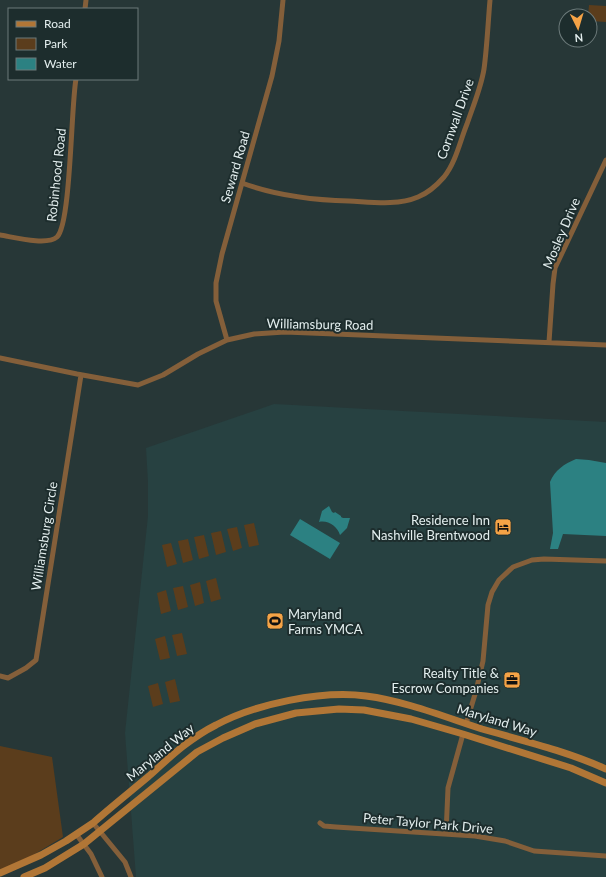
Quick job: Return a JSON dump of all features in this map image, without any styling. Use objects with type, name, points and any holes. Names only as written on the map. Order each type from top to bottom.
[{"type":"main road","name":"Maryland Way","points":[[0,873],[41,854],[76,834],[93,822],[180,748],[216,725],[233,717],[266,706],[294,700],[329,696],[365,696],[417,707],[466,724],[581,758],[606,769]]},
{"type":"main road","points":[[364,710],[365,696]]},
{"type":"main road","name":"Maryland Way","points":[[24,877],[46,868],[101,832],[198,752],[222,738],[254,724],[296,713],[339,709],[364,710],[411,719],[571,768],[606,783]]},
{"type":"main road","points":[[233,717],[238,731]]},
{"type":"main road","points":[[463,734],[466,724]]},
{"type":"main road","points":[[180,748],[188,759]]},
{"type":"street","name":"Seward Road","points":[[227,340],[216,301],[216,284],[222,254],[273,71],[280,41],[283,0]]},
{"type":"street","name":"Cornwall Drive","points":[[242,183],[296,197],[331,200],[396,202],[410,200],[426,193],[439,182],[449,170],[476,97],[485,60],[490,0]]},
{"type":"street","name":"Robinhood Road","points":[[0,235],[44,242],[56,237],[62,229],[68,191],[76,80]]},
{"type":"street","name":"Mosley Drive","points":[[549,342],[555,268],[606,160]]},
{"type":"street","name":"Williamsburg Road","points":[[0,358],[138,386],[227,340],[254,334],[285,332],[606,345]]},
{"type":"street","name":"Williamsburg Circle","points":[[0,676],[8,678],[26,668],[36,660],[80,375]]},
{"type":"street","points":[[466,724],[483,661],[488,605],[492,592],[499,580],[513,567],[532,560],[606,561]]},
{"type":"street","points":[[446,834],[448,788],[463,734]]},
{"type":"street","points":[[93,822],[125,862],[131,877]]},
{"type":"street","name":"Peter Taylor Park Drive","points":[[320,823],[324,826],[475,836],[504,841],[534,852],[606,856]]},
{"type":"street","points":[[76,834],[84,844],[102,877]]},
{"type":"shaded area","points":[[274,404],[606,422],[606,877],[136,877],[125,733],[148,516],[146,448]]},
{"type":"green space","points":[[589,5],[606,6],[606,22],[598,22],[598,8],[589,8]]},
{"type":"green space","points":[[254,523],[259,545],[249,547],[244,525]]},
{"type":"green space","points":[[237,527],[242,548],[233,551],[227,529]]},
{"type":"green space","points":[[221,531],[226,552],[216,555],[211,533]]},
{"type":"green space","points":[[204,535],[209,556],[199,559],[194,537]]},
{"type":"green space","points":[[188,539],[193,560],[183,563],[178,541]]},
{"type":"green space","points":[[171,543],[177,564],[167,567],[162,545]]},
{"type":"green space","points":[[216,578],[221,599],[211,602],[206,581]]},
{"type":"green space","points":[[200,582],[204,603],[195,606],[190,585]]},
{"type":"green space","points":[[183,586],[188,607],[178,610],[173,588]]},
{"type":"green space","points":[[166,590],[171,611],[161,614],[157,593]]},
{"type":"green space","points":[[182,633],[187,654],[177,656],[172,635]]},
{"type":"green space","points":[[165,636],[170,658],[160,660],[155,639]]},
{"type":"green space","points":[[175,679],[180,701],[170,703],[165,682]]},
{"type":"green space","points":[[158,683],[163,704],[153,707],[148,686]]},
{"type":"green space","points":[[0,746],[52,757],[63,837],[15,866],[0,871]]},
{"type":"water","points":[[576,459],[606,463],[606,536],[563,534],[558,549],[550,549],[553,533],[550,482],[554,474],[560,468]]},
{"type":"water","points":[[329,506],[332,512],[335,512],[343,518],[350,518],[347,528],[340,535],[332,524],[319,522],[322,511]]},
{"type":"water","points":[[300,519],[340,543],[330,559],[290,535]]},
{"type":"place","name":"Residence Inn Nashville Brentwood","points":[[503,527]]},
{"type":"place","name":"Maryland Farms YMCA","points":[[275,621]]},
{"type":"place","name":"Realty Title & Escrow Companies","points":[[512,680]]}]
